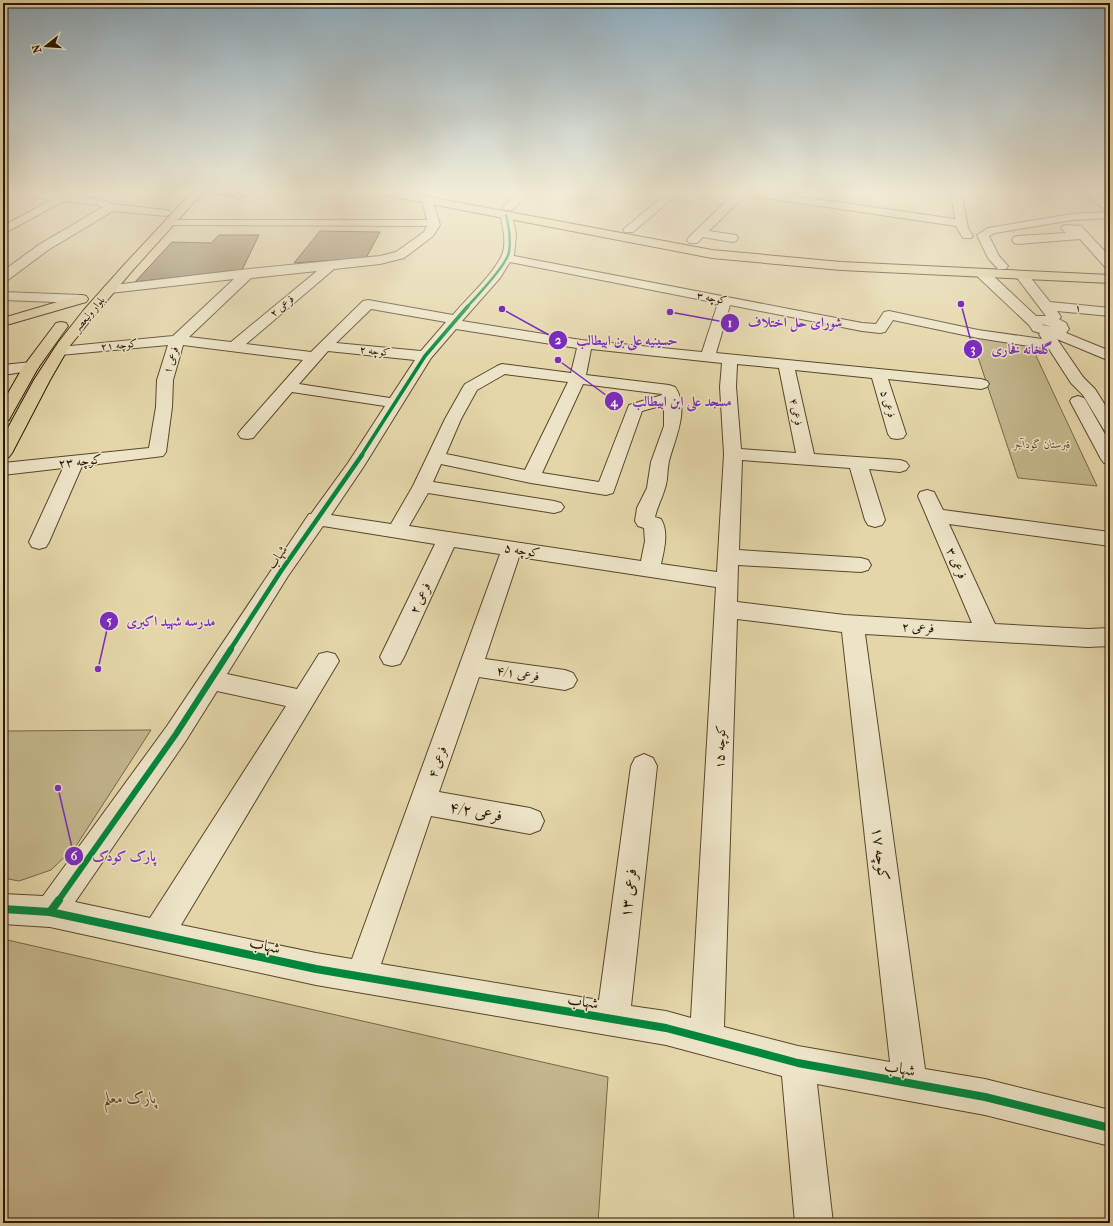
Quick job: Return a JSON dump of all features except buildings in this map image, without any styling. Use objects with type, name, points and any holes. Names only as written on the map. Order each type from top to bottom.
[{"type":"main road","name":"بلوار ولیعصر","points":[[104,275],[134,248]]},
{"type":"main road","name":"بلوار ولیعصر","points":[[5,445],[60,351],[88,314],[143,248]]},
{"type":"main road","points":[[704,248],[712,254],[759,259],[981,267],[1002,266],[1110,271]]},
{"type":"main road","points":[[981,267],[1021,275],[1110,279]]},
{"type":"main road","name":"بلوار ولیعصر","points":[[3,416],[31,367],[85,294]]},
{"type":"main road","points":[[3,322],[85,294]]},
{"type":"street","points":[[3,277],[42,248]]},
{"type":"street","points":[[110,289],[380,260],[400,255],[409,248]]},
{"type":"street","name":"شهاب","points":[[50,912],[176,734],[280,571],[355,466],[425,356],[495,275],[507,258],[509,248]]},
{"type":"street","points":[[989,248],[994,258],[1002,266]]},
{"type":"street","points":[[1095,248],[1110,265]]},
{"type":"street","name":"کوچه ۳","points":[[507,258],[725,301],[880,329],[889,315],[978,334],[1050,330]]},
{"type":"street","name":"فرعی ۲","points":[[234,347],[330,266]]},
{"type":"street","points":[[981,267],[1050,330],[1110,355]]},
{"type":"street","name":"فرعی ۱","points":[[157,452],[164,407],[165,380],[177,340],[249,273]]},
{"type":"street","points":[[1021,275],[1045,306],[1050,330],[1077,380],[1089,392],[1110,426]]},
{"type":"street","points":[[3,296],[85,294]]},
{"type":"street","points":[[708,356],[725,301]]},
{"type":"street","points":[[247,434],[290,387],[319,351],[368,304],[454,322],[585,344],[981,384]]},
{"type":"street","name":"۱","points":[[1045,306],[1110,312]]},
{"type":"street","name":"کوچه ۲۱","points":[[60,351],[177,340],[234,347]]},
{"type":"street","points":[[531,477],[578,378],[585,344]]},
{"type":"street","name":"کوچه ۲","points":[[234,347],[425,356]]},
{"type":"street","points":[[730,359],[728,387],[732,454],[900,466]]},
{"type":"street","name":"فرعی ۴","points":[[786,365],[806,459]]},
{"type":"street","points":[[3,370],[31,367]]},
{"type":"street","points":[[398,531],[471,387],[502,369],[669,390],[673,407],[672,426],[660,462],[656,488],[646,508],[645,522],[654,524],[655,541],[650,569]]},
{"type":"street","name":"فرعی ۵","points":[[879,374],[897,434]]},
{"type":"street","points":[[1077,380],[1072,390],[1110,459]]},
{"type":"street","points":[[290,387],[394,403]]},
{"type":"street","points":[[435,457],[531,477],[606,489],[635,408],[671,398]]},
{"type":"street","name":"کوچه ۲۳","points":[[3,469],[157,452]]},
{"type":"street","name":"کوچه ۱۵","points":[[708,1039],[732,454]]},
{"type":"street","points":[[39,542],[75,461]]},
{"type":"street","points":[[858,463],[875,520]]},
{"type":"street","points":[[422,486],[554,507]]},
{"type":"street","name":"فرعی ۳","points":[[927,496],[987,631]]},
{"type":"street","points":[[937,516],[1110,539]]},
{"type":"street","name":"کوچه ۵","points":[[316,519],[650,569],[728,569],[861,565]]},
{"type":"street","name":"فرعی ۲","points":[[392,657],[448,538]]},
{"type":"street","name":"فرعی ۴","points":[[361,977],[512,548]]},
{"type":"street","name":"فرعی ۲","points":[[726,609],[852,624],[1088,638],[1110,637]]},
{"type":"street","name":"کوچه ۱۷","points":[[852,624],[910,1083]]},
{"type":"street","points":[[158,934],[327,661]]},
{"type":"street","name":"فرعی ۴/۱","points":[[471,666],[565,680]]},
{"type":"street","points":[[211,680],[303,700]]},
{"type":"street","name":"فرعی ۱۳","points":[[613,1020],[644,766]]},
{"type":"street","name":"فرعی ۴/۲","points":[[423,802],[530,821]]},
{"type":"street","name":"شهاب","points":[[3,909],[50,912],[316,969],[666,1028],[798,1063],[986,1097],[1110,1128]]},
{"type":"street","points":[[798,1063],[814,1223]]},
{"type":"green space","name":"قبرستان گودآجر","points":[[971,336],[1030,343],[1097,486],[1018,478]]},
{"type":"green space","points":[[151,730],[76,846],[51,870],[19,881],[3,878],[3,731]]},
{"type":"green space","name":"پارک معلم","points":[[3,939],[608,1077],[598,1223],[3,1223]]},
{"type":"cycle path","points":[[50,912],[176,734],[281,571],[355,466],[425,356],[495,275],[509,254],[509,248]]},
{"type":"cycle path","points":[[3,909],[50,912],[316,969],[666,1028],[798,1063],[985,1097],[1110,1128]]},
{"type":"place","name":"گلخانه فخاری","points":[[961,304]]},
{"type":"place","name":"حسینیه علی بن ابیطالب","points":[[502,309]]},
{"type":"place","name":"شورای حل اختلاف","points":[[670,312]]},
{"type":"place","name":"مسجد علی ابن ابیطالب","points":[[558,360]]},
{"type":"place","name":"مدرسه شهید اکبری","points":[[98,669]]},
{"type":"place","name":"پارک کودک","points":[[58,788]]}]
